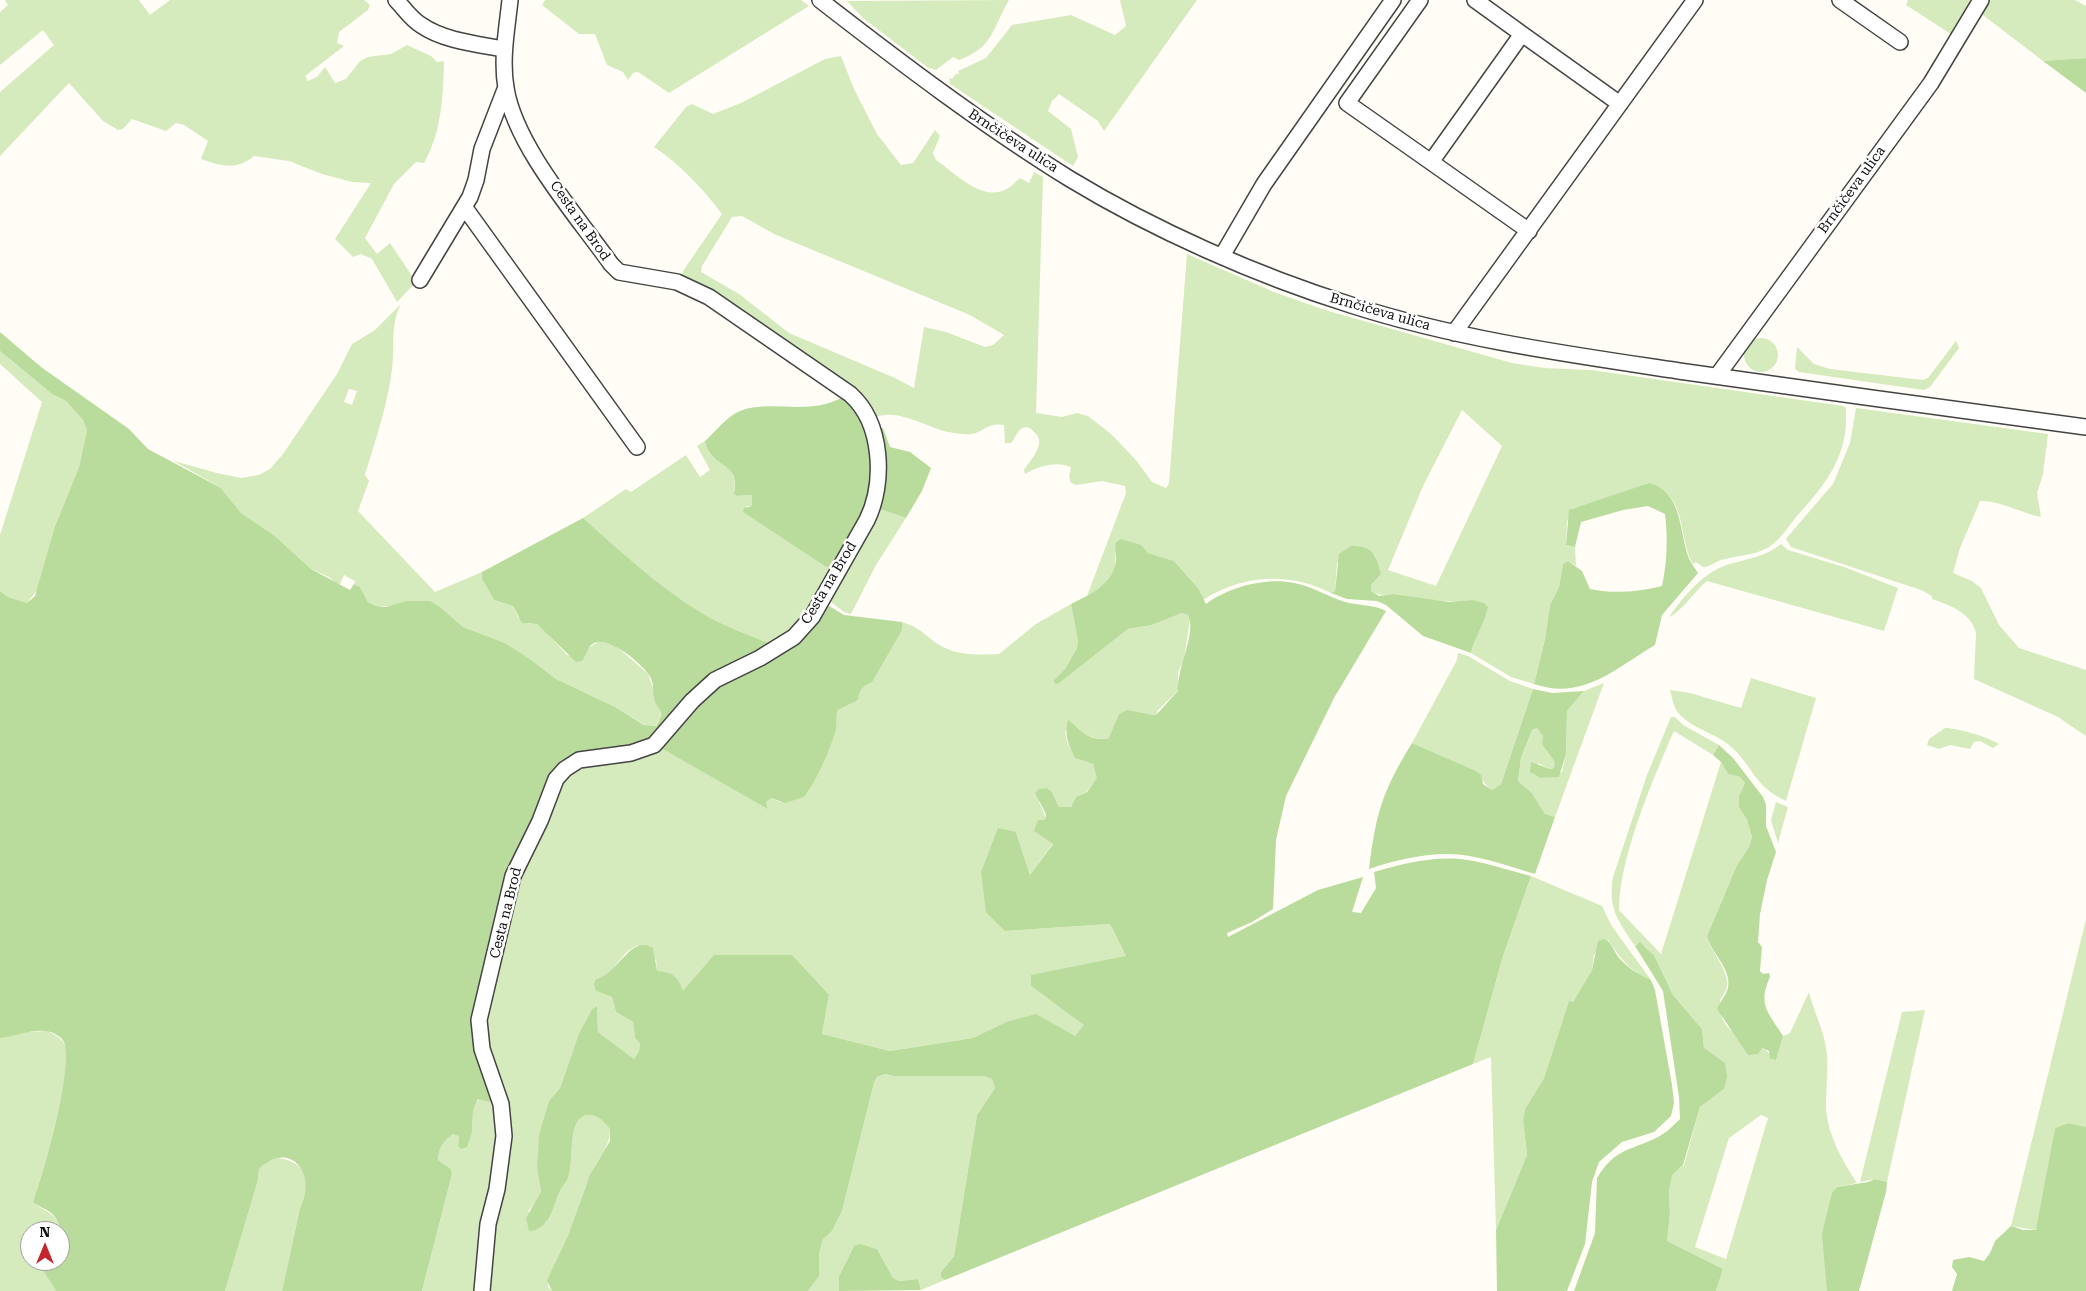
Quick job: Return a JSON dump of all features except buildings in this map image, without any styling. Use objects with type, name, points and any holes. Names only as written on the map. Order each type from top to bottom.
[{"type":"street","points":[[396,0],[422,26],[461,41],[504,49]]},
{"type":"street","name":"Cesta na Brod","points":[[482,1291],[488,1224],[498,1189],[504,1136],[501,1104],[482,1049],[479,1020],[496,956],[513,876],[540,821],[556,779],[565,769],[579,760],[631,753],[654,745],[692,701],[715,680],[760,658],[804,627],[823,600],[867,520],[872,509],[877,482],[877,450],[870,422],[866,411],[850,394],[709,296],[677,282],[619,272],[611,264],[547,174],[522,134],[514,117],[506,87],[504,49],[510,0]]},
{"type":"street","name":"Brnčičeva ulica","points":[[820,0],[973,115],[1073,180],[1144,218],[1222,256],[1349,305],[1498,343],[1717,376],[2086,427]]},
{"type":"street","points":[[1222,256],[1264,184],[1393,0]]},
{"type":"street","points":[[1420,0],[1348,103],[1529,231]]},
{"type":"street","points":[[1475,0],[1620,104]]},
{"type":"street","points":[[1454,333],[1695,0]]},
{"type":"street","points":[[1840,0],[1900,42]]},
{"type":"street","name":"Brnčičeva ulica","points":[[1717,376],[1931,83],[1982,0]]},
{"type":"street","points":[[1431,162],[1522,34]]},
{"type":"street","points":[[420,280],[465,208],[476,180],[486,135],[506,87]]},
{"type":"street","points":[[465,208],[637,447]]},
{"type":"green space","points":[[5,0],[139,0],[150,15],[170,0],[364,0],[370,5],[368,10],[339,32],[337,43],[344,46],[305,76],[308,81],[317,77],[325,67],[335,83],[346,79],[360,61],[368,57],[391,54],[407,45],[431,56],[437,62],[444,61],[440,114],[435,139],[430,151],[424,163],[416,162],[394,184],[365,238],[377,254],[390,243],[416,282],[397,302],[372,259],[361,254],[353,257],[335,239],[371,183],[352,182],[322,174],[289,161],[254,156],[241,164],[228,166],[201,159],[208,141],[184,125],[176,123],[166,131],[132,119],[123,129],[118,130],[103,121],[69,83],[0,156],[0,92],[54,45],[43,30],[0,65],[0,12],[8,5]]},
{"type":"green space","points":[[545,0],[801,0],[809,6],[669,93],[638,72],[633,73],[628,80],[623,72],[607,65],[595,34],[579,34],[542,5]]},
{"type":"green space","points":[[1009,0],[986,43],[971,55],[959,60],[953,57],[936,70],[927,67],[863,18],[847,1]]},
{"type":"green space","points":[[1120,0],[1197,0],[1104,131],[1098,121],[1059,94],[1052,101],[1048,111],[1071,129],[1078,157],[1073,166],[950,84],[949,78],[952,79],[956,74],[959,74],[958,71],[986,58],[1012,25],[1071,15],[1115,35],[1126,26]]},
{"type":"green space","points":[[1908,0],[1972,0],[1951,34],[1906,5]]},
{"type":"green space","points":[[1986,0],[2075,0],[2086,6],[2086,58],[2043,61],[1979,12]]},
{"type":"green space","points":[[841,56],[854,89],[877,134],[901,165],[913,163],[935,130],[940,136],[933,153],[936,160],[977,189],[986,192],[996,192],[1007,189],[1020,178],[1029,183],[1034,172],[1043,177],[1036,413],[1062,417],[1077,413],[1088,416],[1111,434],[1136,460],[1152,482],[1166,488],[1169,483],[1187,254],[1274,292],[1325,310],[1512,363],[1544,368],[1591,370],[1843,406],[1846,408],[1846,425],[1840,454],[1818,492],[1773,544],[1757,552],[1721,560],[1706,567],[1696,562],[1693,564],[1689,556],[1678,511],[1674,503],[1667,494],[1649,483],[1582,507],[1573,508],[1567,522],[1566,545],[1575,547],[1576,566],[1568,561],[1563,564],[1559,587],[1550,605],[1545,639],[1534,684],[1511,677],[1471,653],[1482,620],[1487,613],[1472,600],[1436,600],[1382,595],[1371,591],[1371,585],[1381,574],[1375,555],[1337,563],[1335,591],[1331,593],[1299,582],[1267,579],[1234,585],[1218,591],[1203,600],[1198,588],[1174,561],[1148,553],[1121,539],[1116,542],[1115,569],[1105,584],[1087,596],[1126,493],[1125,486],[1102,481],[1076,485],[1071,483],[1069,477],[1071,467],[1059,464],[1042,467],[1025,474],[1024,470],[1039,446],[1039,441],[1038,436],[1032,430],[1025,427],[1019,431],[1011,443],[1005,443],[1004,425],[998,424],[976,433],[966,434],[939,430],[901,416],[883,415],[874,418],[681,278],[683,271],[722,214],[691,178],[654,147],[686,107],[692,104],[713,114],[741,103],[825,59]],"holes":[[[742,216],[774,234],[970,315],[1004,335],[993,345],[985,347],[946,332],[924,327],[914,388],[895,378],[789,333],[739,294],[701,272],[702,266],[732,217]],[[1462,410],[1502,446],[1436,586],[1388,570],[1423,486]]]},
{"type":"green space","points":[[2086,58],[2086,93],[2043,61]]},
{"type":"green space","points":[[401,304],[395,320],[393,361],[388,394],[365,475],[369,481],[358,511],[435,592],[482,572],[482,579],[494,600],[513,606],[518,617],[528,624],[537,624],[567,655],[585,658],[587,649],[599,641],[615,645],[648,674],[661,711],[660,718],[655,726],[645,725],[615,707],[556,679],[505,643],[463,627],[440,607],[376,606],[368,602],[360,587],[354,584],[355,581],[344,575],[339,586],[329,577],[311,569],[275,536],[241,513],[221,488],[174,461],[241,478],[259,475],[270,469],[283,454],[337,374],[352,344],[375,330]],"holes":[[[349,389],[357,391],[352,405],[344,402]]]},
{"type":"green space","points":[[0,332],[41,367],[129,429],[148,449],[221,488],[241,513],[275,536],[311,569],[350,590],[354,584],[360,587],[368,602],[376,606],[386,607],[407,601],[430,601],[463,627],[505,643],[556,679],[615,707],[644,725],[656,726],[661,714],[655,702],[651,678],[639,664],[616,647],[600,642],[591,645],[582,661],[576,662],[537,624],[522,623],[513,606],[494,600],[482,579],[482,572],[583,518],[652,578],[697,610],[725,625],[774,645],[724,670],[646,746],[606,751],[551,778],[476,1012],[496,1103],[478,1099],[473,1111],[472,1132],[467,1147],[461,1149],[458,1146],[459,1136],[453,1134],[444,1142],[439,1152],[438,1160],[451,1169],[452,1174],[422,1291],[282,1291],[300,1208],[305,1195],[306,1183],[298,1164],[290,1159],[281,1158],[270,1161],[259,1169],[258,1180],[225,1291],[56,1291],[43,1271],[70,1271],[70,1221],[57,1221],[50,1212],[33,1202],[44,1169],[57,1118],[62,1092],[66,1050],[62,1039],[48,1031],[32,1031],[0,1038],[0,591],[8,597],[27,603],[35,596],[55,526],[79,467],[87,430],[83,420],[66,401],[52,394],[0,351]]},
{"type":"green space","points":[[1761,338],[1773,343],[1778,355],[1773,367],[1761,372],[1749,367],[1744,355],[1749,343]]},
{"type":"green space","points":[[1956,341],[1959,348],[1930,387],[1924,390],[1799,372],[1795,369],[1797,347],[1814,364],[1830,369],[1923,380],[1928,378]]},
{"type":"green space","points":[[0,351],[52,394],[66,401],[83,420],[87,430],[79,467],[55,526],[38,589],[27,603],[8,597],[0,591],[0,535],[42,402],[0,364]]},
{"type":"green space","points":[[845,396],[870,429],[873,493],[834,568],[826,567],[743,512],[744,508],[752,506],[752,495],[737,496],[734,494],[735,483],[733,475],[713,457],[705,441],[736,413],[748,409],[817,406]]},
{"type":"green space","points":[[1856,408],[2048,434],[2043,474],[2037,493],[2041,517],[1987,501],[1980,501],[1960,548],[1953,573],[1972,581],[1981,588],[1999,625],[2019,648],[2086,670],[2086,736],[2058,717],[1974,679],[1976,633],[1970,620],[1959,611],[1932,599],[1932,596],[1921,590],[1791,547],[1786,539],[1833,484],[1850,443]]},
{"type":"green space","points":[[883,428],[890,447],[910,452],[931,468],[922,491],[906,518],[877,508],[876,429]]},
{"type":"green space","points":[[705,441],[708,451],[713,457],[733,474],[735,482],[734,494],[737,496],[752,495],[752,506],[747,506],[744,512],[826,567],[834,568],[806,619],[774,645],[725,625],[697,610],[652,578],[583,518],[626,489],[631,492],[686,455],[700,477],[710,470],[697,446]]},
{"type":"green space","points":[[1649,483],[1668,494],[1673,503],[1678,513],[1688,556],[1698,573],[1662,615],[1655,645],[1612,672],[1584,685],[1552,688],[1534,684],[1545,639],[1550,605],[1559,587],[1563,564],[1568,561],[1582,571],[1590,589],[1626,592],[1662,586],[1666,550],[1665,514],[1648,506],[1623,510],[1581,522],[1575,547],[1566,545],[1569,510]]},
{"type":"green space","points":[[877,508],[906,518],[876,565],[851,614],[844,612],[828,600]]},
{"type":"green space","points":[[1121,539],[1141,545],[1148,553],[1174,561],[1198,588],[1206,604],[1237,588],[1272,581],[1283,581],[1307,587],[1345,602],[1376,607],[1386,611],[1334,698],[1286,796],[1276,840],[1273,909],[1252,922],[1227,933],[1228,937],[1318,890],[1363,877],[1352,912],[1361,913],[1376,888],[1374,872],[1420,861],[1432,859],[1467,860],[1531,876],[1502,959],[1473,1064],[945,1280],[941,1277],[941,1272],[954,1256],[977,1115],[995,1088],[992,1079],[984,1076],[893,1076],[885,1074],[877,1077],[874,1083],[842,1211],[832,1231],[823,1239],[819,1254],[819,1276],[808,1291],[552,1291],[547,1280],[568,1236],[590,1174],[610,1141],[610,1129],[595,1116],[588,1115],[581,1118],[574,1132],[570,1171],[567,1180],[546,1222],[542,1227],[529,1231],[526,1218],[541,1192],[537,1168],[539,1135],[549,1101],[560,1088],[579,1033],[592,1009],[597,1006],[598,1032],[634,1059],[639,1051],[640,1044],[635,1038],[633,1022],[616,1012],[612,997],[596,991],[594,984],[596,979],[612,970],[631,950],[638,946],[645,945],[653,948],[657,971],[674,976],[683,991],[714,955],[792,955],[829,995],[822,1034],[890,1051],[973,1038],[1006,1022],[1036,1014],[1075,1036],[1084,1025],[1031,986],[1031,975],[1126,956],[1110,924],[1005,931],[986,912],[981,872],[998,828],[1016,832],[1030,875],[1053,844],[1034,831],[1038,820],[1045,820],[1046,814],[1035,793],[1039,789],[1047,788],[1052,792],[1059,807],[1071,807],[1076,797],[1087,792],[1097,778],[1093,764],[1075,758],[1070,748],[1066,730],[1068,720],[1090,737],[1108,739],[1119,714],[1127,710],[1153,715],[1157,714],[1178,691],[1178,682],[1190,632],[1188,615],[1182,613],[1152,625],[1128,629],[1058,684],[1054,683],[1054,680],[1065,669],[1077,648],[1078,641],[1071,604],[1099,588],[1110,577],[1116,562],[1116,542]]},
{"type":"green space","points":[[1781,544],[1788,550],[1844,567],[1898,588],[1884,631],[1707,581],[1678,611],[1669,617],[1695,585],[1712,572],[1721,567],[1763,554]]},
{"type":"green space","points":[[1351,546],[1358,546],[1369,550],[1375,556],[1381,574],[1371,585],[1371,591],[1379,596],[1394,594],[1449,602],[1472,600],[1484,603],[1488,607],[1487,613],[1471,653],[1423,636],[1386,605],[1377,601],[1347,599],[1331,593],[1335,591],[1339,554]]},
{"type":"green space","points":[[826,604],[844,615],[902,622],[902,630],[872,682],[860,691],[858,700],[838,710],[836,729],[831,746],[809,791],[804,797],[785,803],[771,798],[766,802],[768,809],[659,747],[693,706]]},
{"type":"green space","points":[[1071,604],[1078,641],[1077,648],[1065,669],[1054,680],[1058,684],[1128,629],[1152,625],[1182,613],[1190,618],[1184,660],[1178,672],[1178,691],[1158,710],[1157,714],[1147,715],[1124,712],[1119,714],[1108,739],[1091,737],[1077,727],[1065,731],[1067,742],[1075,758],[1093,764],[1098,778],[1086,792],[1076,797],[1071,807],[1059,807],[1052,792],[1047,788],[1039,802],[1053,843],[1030,875],[1016,832],[1005,931],[1110,924],[1126,956],[1031,986],[1085,1025],[1075,1036],[1006,1022],[973,1038],[890,1051],[822,1034],[829,995],[683,992],[657,971],[656,960],[638,945],[625,954],[609,973],[596,979],[596,991],[612,997],[616,1012],[633,1022],[635,1038],[640,1044],[639,1051],[634,1059],[598,1032],[597,1006],[592,1009],[579,1033],[560,1088],[549,1101],[537,1168],[541,1192],[538,1200],[528,1211],[546,1223],[570,1171],[574,1132],[581,1118],[588,1115],[595,1116],[610,1129],[606,1148],[590,1175],[568,1237],[551,1273],[548,1287],[552,1291],[486,1291],[490,1237],[508,1154],[482,1038],[511,900],[553,792],[578,765],[659,747],[768,808],[766,802],[771,798],[780,802],[808,792],[836,727],[835,720],[838,710],[850,704],[902,630],[902,622],[918,629],[938,644],[952,651],[975,654],[999,654],[1036,624]]},
{"type":"green space","points":[[1458,653],[1468,656],[1510,681],[1533,689],[1501,784],[1492,790],[1474,770],[1412,743],[1457,660]]},
{"type":"green space","points":[[1751,678],[1816,698],[1786,801],[1767,789],[1729,745],[1691,724],[1680,715],[1675,707],[1670,690],[1690,693],[1741,708]]},
{"type":"green space","points":[[1604,683],[1555,817],[1545,814],[1532,793],[1518,781],[1521,758],[1532,730],[1537,728],[1541,731],[1547,750],[1556,762],[1554,768],[1550,769],[1538,763],[1541,778],[1554,777],[1562,772],[1566,754],[1567,711],[1584,691]]},
{"type":"green space","points":[[1533,689],[1552,693],[1584,691],[1567,711],[1566,754],[1559,777],[1541,778],[1530,772],[1531,762],[1550,769],[1554,768],[1555,762],[1542,744],[1543,736],[1537,728],[1532,730],[1521,758],[1518,781],[1532,793],[1545,814],[1555,817],[1535,874],[1482,859],[1449,854],[1408,858],[1369,869],[1374,833],[1382,803],[1394,775],[1412,743],[1474,770],[1481,775],[1483,784],[1492,790],[1501,784]]},
{"type":"green space","points":[[1671,717],[1675,717],[1683,725],[1719,745],[1713,755],[1674,731],[1647,795],[1631,843],[1621,889],[1619,910],[1661,954],[1721,762],[1728,774],[1740,777],[1745,783],[1739,796],[1739,807],[1747,820],[1752,837],[1749,847],[1737,865],[1707,936],[1726,976],[1725,992],[1720,1000],[1721,1013],[1723,1020],[1734,1033],[1764,1049],[1776,1060],[1783,1036],[1790,1033],[1809,992],[1823,1033],[1827,1054],[1826,1105],[1829,1125],[1841,1155],[1857,1183],[1837,1187],[1832,1194],[1827,1291],[1716,1291],[1723,1269],[1667,1241],[1670,1214],[1669,1192],[1672,1174],[1684,1165],[1700,1107],[1724,1089],[1704,1048],[1702,1029],[1673,995],[1654,955],[1644,945],[1636,944],[1635,946],[1619,922],[1613,906],[1613,877],[1647,775]],"holes":[[[1761,1115],[1768,1118],[1726,1259],[1695,1247],[1729,1138]]]},
{"type":"green space","points":[[1945,728],[1973,733],[1999,744],[1993,748],[1980,741],[1974,742],[1970,749],[1950,745],[1939,749],[1927,745],[1929,739]]},
{"type":"green space","points":[[1719,745],[1733,758],[1763,797],[1766,805],[1766,826],[1776,852],[1767,880],[1760,914],[1758,942],[1762,947],[1760,971],[1763,974],[1769,973],[1770,977],[1766,987],[1766,1008],[1783,1036],[1776,1060],[1770,1058],[1769,1051],[1762,1048],[1758,1054],[1748,1055],[1717,1009],[1727,991],[1728,981],[1727,974],[1707,936],[1737,865],[1749,847],[1752,837],[1747,820],[1739,807],[1739,796],[1745,783],[1740,777],[1728,774],[1721,762],[1713,755]]},
{"type":"green space","points":[[1776,802],[1788,807],[1778,843],[1771,820]]},
{"type":"green space","points":[[1531,876],[1602,906],[1611,925],[1651,980],[1626,964],[1608,940],[1594,955],[1592,970],[1573,1002],[1569,1002],[1544,1078],[1525,1109],[1523,1120],[1527,1155],[1496,1230],[1491,1057],[1473,1064],[1502,959]]},
{"type":"green space","points":[[2086,919],[2086,1127],[2068,1123],[2055,1128],[2036,1230],[2011,1226]]},
{"type":"green space","points":[[1604,939],[1628,966],[1651,980],[1655,990],[1672,1085],[1674,1103],[1671,1116],[1654,1132],[1622,1142],[1599,1162],[1592,1182],[1585,1244],[1567,1291],[1497,1291],[1496,1230],[1527,1155],[1523,1120],[1525,1109],[1544,1078],[1569,1001],[1573,1002],[1592,970],[1598,941]]},
{"type":"green space","points":[[1640,942],[1654,955],[1673,995],[1702,1029],[1704,1048],[1725,1063],[1727,1077],[1724,1089],[1700,1107],[1683,1165],[1672,1175],[1669,1192],[1670,1214],[1667,1241],[1723,1269],[1716,1291],[1574,1291],[1595,1233],[1597,1178],[1610,1161],[1617,1156],[1661,1135],[1680,1119],[1679,1097],[1663,991],[1635,946]]},
{"type":"green space","points":[[1925,1010],[1887,1182],[1875,1179],[1860,1182],[1902,1012]]},
{"type":"green space","points":[[47,1031],[58,1037],[66,1048],[65,1077],[56,1124],[33,1202],[57,1221],[20,1221],[20,1271],[43,1271],[56,1291],[0,1291],[0,1038],[25,1032]]},
{"type":"green space","points":[[885,1074],[893,1076],[984,1076],[992,1079],[995,1088],[977,1115],[954,1256],[941,1272],[941,1277],[945,1280],[921,1290],[918,1279],[899,1281],[893,1278],[877,1249],[854,1246],[839,1276],[839,1291],[808,1291],[819,1276],[819,1254],[823,1238],[832,1231],[842,1211],[874,1083],[877,1077]]},
{"type":"green space","points":[[479,1098],[496,1103],[499,1127],[477,1291],[422,1291],[452,1174],[451,1169],[438,1160],[439,1152],[444,1142],[453,1133],[459,1136],[458,1146],[472,1132],[473,1111]]},
{"type":"green space","points":[[2068,1123],[2086,1127],[2086,1291],[1952,1291],[1957,1274],[1952,1267],[1953,1260],[1969,1257],[1984,1261],[1995,1241],[2011,1226],[2023,1230],[2036,1230],[2055,1128]]},
{"type":"green space","points":[[278,1158],[296,1164],[302,1169],[307,1182],[282,1291],[225,1291],[258,1180],[259,1169],[267,1161]]},
{"type":"green space","points":[[1875,1179],[1887,1182],[1886,1192],[1859,1291],[1827,1291],[1822,1234],[1832,1193],[1837,1187]]},
{"type":"green space","points":[[860,1244],[877,1249],[893,1278],[899,1281],[918,1279],[921,1290],[839,1291],[839,1276],[854,1246]]}]
